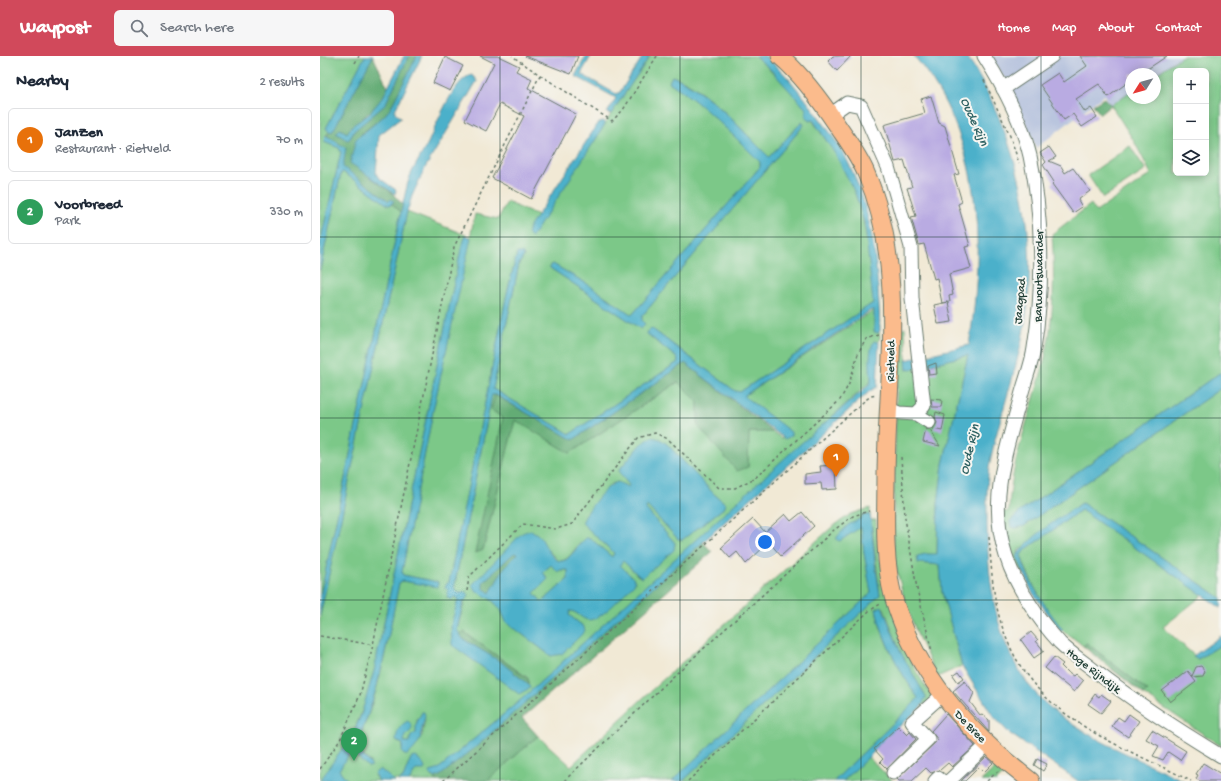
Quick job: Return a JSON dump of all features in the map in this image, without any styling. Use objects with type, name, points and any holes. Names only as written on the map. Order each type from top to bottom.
[{"type":"main road","name":"Rietveld","points":[[780,56],[806,84],[830,114],[866,172],[876,201],[890,268],[891,335],[886,510],[887,547],[893,595],[903,624],[916,652],[939,692]]},
{"type":"main road","name":"De Bree","points":[[939,692],[1007,763],[1031,781]]},
{"type":"street","name":"Barwoutswaarder","points":[[984,56],[1003,89],[1018,122],[1030,155],[1037,200],[1040,241],[1039,303],[1034,350],[1003,460],[998,486],[998,516],[1004,549]]},
{"type":"street","points":[[1003,89],[1052,56]]},
{"type":"street","points":[[830,114],[847,103],[861,106],[888,167],[911,247],[912,298],[924,406],[916,414]]},
{"type":"street","points":[[890,268],[911,266]]},
{"type":"street","points":[[889,409],[899,413],[916,414],[929,422]]},
{"type":"street","name":"Hoge Rijndijk","points":[[1004,549],[1009,564],[1029,604],[1061,643],[1119,689],[1176,729],[1221,756]]},
{"type":"street","points":[[893,773],[928,739],[912,722],[939,692]]},
{"type":"street","points":[[949,781],[988,744]]},
{"type":"street","points":[[935,781],[938,778],[942,781]]},
{"type":"path","points":[[355,63],[359,56]]},
{"type":"path","points":[[512,56],[612,121],[623,110],[657,56]]},
{"type":"path","points":[[320,768],[340,740],[360,695],[373,645],[454,247],[540,74]]},
{"type":"path","points":[[983,78],[1010,136],[1019,163]]},
{"type":"path","points":[[468,591],[469,577],[522,524],[556,529],[572,524],[638,438],[655,433],[668,439],[719,488],[735,488],[755,478],[840,400],[849,384],[858,354],[866,339],[875,335],[891,335]]},
{"type":"path","points":[[443,781],[863,402],[871,396],[890,392]]},
{"type":"path","points":[[564,781],[680,670],[834,530],[853,516],[870,511]]},
{"type":"path","points":[[989,535],[993,584],[998,613],[1014,656],[1030,681],[1046,699],[1080,725],[1191,781]]},
{"type":"path","points":[[688,781],[869,611],[893,595]]},
{"type":"path","points":[[320,636],[373,645]]},
{"type":"path","points":[[987,781],[1007,763]]},
{"type":"shaded area","points":[[991,56],[1182,56],[1161,71],[1161,68],[1125,68],[1125,95],[1111,105],[1104,95],[1036,148],[1012,92]]},
{"type":"green space","points":[[320,56],[365,56],[326,128],[329,132],[325,136],[324,142],[339,148],[341,152],[320,243]]},
{"type":"green space","points":[[373,56],[388,88],[378,104],[347,133],[340,129],[337,133],[350,139],[354,131],[385,105],[409,56],[417,56],[390,109],[384,116],[362,133],[351,163],[392,193],[403,205],[401,212],[392,204],[394,201],[389,201],[342,167],[344,155],[343,148],[338,142],[327,136],[329,132],[333,131]]},
{"type":"green space","points":[[650,56],[755,56],[803,103],[808,120],[812,120],[835,153],[847,174],[854,190],[863,221],[869,254],[873,303],[740,392],[735,391],[651,328],[646,333],[677,358],[678,362],[570,434],[493,389],[519,264],[524,256],[517,253],[507,293],[449,583],[445,588],[448,589],[453,598],[456,597],[458,599],[451,636],[530,686],[528,684],[528,678],[464,632],[459,635],[457,630],[465,600],[465,592],[458,593],[454,589],[492,395],[495,395],[491,410],[504,418],[476,553],[483,550],[515,419],[570,453],[678,382],[698,402],[698,426],[748,467],[749,432],[773,432],[781,438],[791,436],[790,432],[745,397],[745,395],[874,310],[874,332],[879,332],[880,337],[870,371],[871,381],[523,698],[437,770],[431,772],[431,776],[438,781],[409,781],[416,770],[419,769],[411,758],[403,778],[400,780],[393,780],[380,769],[374,776],[379,781],[348,781],[339,770],[350,753],[353,753],[371,763],[355,747],[364,728],[377,687],[399,583],[402,581],[437,586],[438,582],[403,575],[402,572],[433,411],[475,214],[498,219],[507,202],[538,216],[529,228],[528,233],[596,139]],"holes":[[[672,76],[685,82],[711,100],[724,111],[769,157],[802,122],[804,125],[642,316],[641,329],[550,268],[550,265],[553,264],[589,285],[632,315],[760,167],[760,162],[728,130],[694,100],[669,82]],[[667,444],[714,494],[726,504],[725,507],[682,540],[678,539],[647,506],[646,509],[675,543],[674,549],[642,577],[638,576],[623,560],[620,565],[634,579],[635,583],[624,593],[586,619],[573,611],[570,611],[569,615],[584,627],[551,656],[506,622],[501,610],[493,601],[475,590],[531,530],[542,539],[545,548],[559,561],[569,557],[578,545],[590,538],[612,557],[614,553],[602,542],[585,515],[611,484],[618,482],[628,487],[629,485],[620,474],[619,470],[640,445]],[[421,715],[425,719],[422,736],[402,750],[403,744],[397,742],[412,725],[409,733],[404,735],[404,742],[409,742],[411,736],[416,733],[417,720]]]},
{"type":"green space","points":[[1182,56],[1221,56],[1221,372],[1021,511],[1010,521],[1024,526],[1221,388],[1221,598],[1082,503],[1019,550],[1017,557],[1024,575],[1014,563],[1007,542],[1002,511],[1006,512],[1009,510],[1018,454],[1044,362],[1050,331],[1053,299],[1052,234],[1091,204],[1096,212],[1151,174],[1134,141],[1111,105],[1125,95],[1125,104],[1161,104],[1161,71]]},
{"type":"green space","points":[[1104,98],[1111,105],[1100,114],[1093,105]]},
{"type":"green space","points":[[1130,146],[1146,170],[1103,198],[1088,175]]},
{"type":"green space","points":[[343,172],[388,205],[392,204],[401,212],[320,597],[320,270],[341,173]]},
{"type":"green space","points":[[407,212],[466,235],[461,249],[374,671],[362,711],[348,742],[332,766],[320,780],[320,616]]},
{"type":"green space","points":[[905,328],[907,370],[968,355],[943,464],[938,504],[937,555],[926,554],[918,563],[940,565],[942,592],[962,666],[937,677],[918,636],[905,602],[895,563],[893,528],[898,331]]},
{"type":"green space","points":[[685,363],[773,432],[749,432],[748,467],[737,471],[698,426],[698,402],[678,382],[570,453],[515,420],[483,550],[475,553],[503,418],[491,410],[495,395],[573,440]]},
{"type":"green space","points":[[870,508],[870,515],[862,515],[862,518],[858,519],[857,528],[861,527],[871,593],[672,781],[487,781],[538,736],[571,766],[645,696],[832,527],[851,514]]},
{"type":"green space","points":[[1081,510],[1203,595],[1163,627],[1198,659],[1221,645],[1221,746],[1143,694],[1147,691],[1087,643],[1083,646],[1063,631],[1057,625],[1045,606],[1028,573],[1021,555],[1025,550]]},
{"type":"green space","points":[[871,520],[876,520],[879,556],[904,647],[916,671],[933,698],[921,707],[926,697],[900,651],[884,608],[876,609],[883,633],[892,655],[918,698],[834,781],[683,781],[880,595]]},
{"type":"green space","points":[[702,541],[712,552],[522,718],[538,736],[487,781],[438,781],[435,778],[441,775],[477,746]]},
{"type":"green space","points":[[514,553],[517,554],[504,568],[490,593],[483,588],[483,582]]},
{"type":"green space","points":[[551,565],[560,570],[568,570],[568,579],[542,602],[534,593],[548,579],[543,572]]},
{"type":"green space","points":[[464,632],[528,679],[528,684],[501,662],[463,639],[459,635]]},
{"type":"green space","points":[[1086,643],[1148,691],[1143,694],[1083,646]]},
{"type":"green space","points":[[868,757],[893,781],[843,781]]},
{"type":"green space","points":[[998,765],[1003,775],[997,781],[981,781]]},
{"type":"water","points":[[365,56],[373,56],[333,131],[329,132],[326,128]]},
{"type":"water","points":[[404,56],[409,56],[385,105],[354,131],[350,139],[347,140],[336,133],[340,129],[347,133],[353,125],[368,115],[383,97]]},
{"type":"water","points":[[417,56],[422,56],[395,110],[395,113],[401,118],[379,135],[376,173],[378,177],[396,190],[395,194],[350,163],[356,139],[384,116],[390,109]]},
{"type":"water","points":[[586,56],[591,56],[581,74],[616,94],[620,92],[643,56],[650,56],[611,114],[607,113],[616,98],[575,76]]},
{"type":"water","points":[[755,56],[765,56],[799,90],[838,145],[855,177],[873,241],[878,285],[880,331],[878,333],[874,332],[874,310],[871,310],[745,395],[745,397],[791,432],[791,436],[785,439],[685,363],[573,440],[496,395],[492,395],[454,588],[458,593],[467,592],[469,596],[463,603],[457,630],[463,639],[501,662],[530,686],[530,688],[519,694],[452,645],[451,625],[458,599],[456,597],[452,600],[447,598],[448,589],[445,588],[446,584],[449,582],[507,293],[517,253],[522,253],[524,256],[519,264],[493,389],[570,434],[678,362],[677,358],[646,333],[651,328],[735,391],[740,392],[873,303],[865,225],[855,193],[837,157],[813,120],[809,121],[806,117],[806,109],[770,69]]},
{"type":"water","name":"Oude Rijn","points":[[914,56],[967,56],[984,85],[1010,146],[1019,178],[1025,210],[1029,243],[1030,276],[1027,309],[1016,365],[995,438],[988,473],[987,490],[987,524],[990,572],[998,620],[1005,642],[1015,664],[1028,684],[1045,703],[1059,715],[1075,726],[1111,746],[1184,781],[1078,781],[1009,733],[993,716],[962,666],[942,592],[940,565],[918,563],[917,556],[937,554],[938,504],[943,464],[968,355],[907,370],[906,360],[969,345],[977,269],[977,231],[973,193],[966,157],[954,122],[937,88]]},
{"type":"water","points":[[472,75],[477,81],[425,168],[412,196],[407,212],[320,616],[320,597],[407,185],[410,176],[452,93],[465,78]]},
{"type":"water","points":[[672,76],[699,91],[712,101],[769,157],[802,122],[804,125],[642,316],[642,321],[645,324],[641,329],[550,268],[550,265],[553,264],[589,285],[632,315],[760,167],[760,162],[717,120],[694,100],[669,82]]},
{"type":"water","points":[[603,121],[605,124],[596,139],[532,237],[527,233],[529,228],[599,122]]},
{"type":"water","points":[[325,136],[346,148],[343,167],[389,201],[391,199],[394,201],[388,205],[343,172],[341,173],[320,270],[320,243],[341,152],[339,148],[324,142]]},
{"type":"water","points":[[466,235],[471,238],[433,411],[402,572],[403,575],[438,582],[438,587],[402,581],[399,583],[377,687],[355,747],[372,766],[368,767],[353,753],[350,753],[339,770],[348,781],[320,781],[354,731],[361,715],[374,671],[461,249]]},
{"type":"water","points":[[874,341],[879,342],[877,387],[870,391],[477,746],[441,775],[435,778],[430,775],[430,772],[437,770],[523,698],[798,446],[869,385],[871,381],[870,355]]},
{"type":"water","points":[[1221,372],[1221,388],[1024,526],[1016,528],[1011,527],[1010,521],[1021,511]]},
{"type":"water","points":[[652,437],[660,439],[667,444],[714,494],[726,504],[725,507],[682,540],[678,539],[647,506],[646,509],[675,543],[674,550],[642,578],[623,561],[620,565],[634,579],[635,583],[614,605],[595,619],[586,620],[575,612],[570,611],[569,615],[584,627],[585,631],[562,654],[551,656],[506,622],[501,610],[493,601],[475,590],[472,585],[522,533],[531,530],[540,537],[554,558],[558,560],[562,561],[567,559],[586,538],[590,538],[612,557],[614,553],[582,523],[602,493],[613,484],[618,482],[628,487],[629,485],[620,474],[619,470],[640,445]],"holes":[[[514,553],[517,554],[504,568],[490,593],[483,588],[483,582]],[[551,565],[558,572],[560,570],[568,570],[568,579],[542,602],[534,593],[548,579],[543,572]]]},
{"type":"water","points":[[1082,503],[1221,598],[1221,608],[1081,510],[1025,550],[1021,555],[1033,585],[1044,604],[1063,630],[1061,632],[1032,592],[1017,557],[1027,544],[1036,536],[1056,520]]},
{"type":"water","points":[[862,515],[870,515],[880,595],[683,781],[672,781],[871,593],[861,527],[840,541],[837,540],[837,537],[848,525],[862,518]]},
{"type":"water","points":[[882,606],[900,651],[926,697],[921,707],[874,749],[875,751],[843,781],[834,781],[918,698],[904,677],[887,644],[876,609]]},
{"type":"water","points":[[1221,636],[1221,645],[1198,659],[1193,656]]},
{"type":"water","points":[[422,712],[424,712],[425,717],[419,741],[408,755],[404,755],[402,752],[403,744],[396,741],[398,732],[403,724],[408,721],[412,727],[410,732],[405,735],[404,742],[409,742],[411,736],[416,733],[416,724]]},
{"type":"water","points":[[416,757],[421,761],[425,768],[424,770],[416,770],[409,781],[398,781],[403,778],[411,758]]},
{"type":"water","points":[[380,769],[395,781],[379,781],[374,774]]},
{"type":"building","points":[[480,56],[498,56],[519,66],[516,71],[532,79],[528,88],[576,114],[531,199],[492,178],[524,116],[500,104],[486,131],[465,120],[494,63]]},
{"type":"building","points":[[525,56],[578,56],[571,74]]},
{"type":"building","points":[[833,56],[851,56],[837,71],[828,61]]},
{"type":"building","points":[[1080,56],[1167,56],[1149,68],[1125,68],[1125,84],[1108,97],[1099,84],[1076,99],[1085,112],[1091,108],[1097,117],[1082,127],[1073,114],[1064,120],[1040,85],[1058,73],[1064,82],[1087,66]]},
{"type":"building","points":[[445,57],[463,66],[450,91],[433,83]]},
{"type":"building","points":[[931,96],[939,123],[945,126],[959,174],[954,175],[962,202],[958,204],[970,246],[965,247],[971,268],[949,274],[953,295],[949,296],[950,302],[942,303],[937,278],[934,279],[924,244],[919,245],[911,217],[916,216],[907,188],[912,187],[904,160],[895,162],[884,125],[925,113],[921,99]]},
{"type":"building","points":[[1049,147],[1056,157],[1049,161],[1061,166],[1065,173],[1073,168],[1090,191],[1078,200],[1082,207],[1073,213],[1052,184],[1054,182],[1043,165],[1046,162],[1040,153]]},
{"type":"building","points":[[948,302],[952,322],[938,324],[934,305]]},
{"type":"building","points":[[936,363],[937,374],[929,375],[928,366]]},
{"type":"building","points":[[931,399],[942,400],[941,407],[932,407]]},
{"type":"building","points":[[936,412],[945,415],[942,431],[933,429],[937,423],[935,417]]},
{"type":"building","points":[[926,429],[930,430],[940,446],[923,442]]},
{"type":"building","points":[[836,465],[837,489],[822,490],[821,483],[805,484],[805,474],[821,472],[820,466]]},
{"type":"building","points":[[802,512],[814,526],[781,556],[769,542],[746,564],[737,552],[730,558],[721,548],[753,519],[765,532],[785,514],[791,521]]},
{"type":"building","points":[[1031,632],[1038,640],[1036,641],[1044,651],[1034,658],[1021,640]]},
{"type":"building","points":[[1054,657],[1063,664],[1061,666],[1067,672],[1073,676],[1075,674],[1083,681],[1074,692],[1045,668]]},
{"type":"building","points":[[1201,666],[1205,671],[1203,676],[1192,677],[1196,682],[1170,702],[1162,691],[1188,671],[1192,676],[1196,667]]},
{"type":"building","points":[[959,671],[964,678],[958,682],[953,675]]},
{"type":"building","points":[[965,681],[974,693],[970,702],[980,715],[982,714],[989,720],[989,732],[953,691]]},
{"type":"building","points":[[1095,694],[1099,697],[1101,694],[1111,701],[1101,713],[1088,704]]},
{"type":"building","points":[[946,714],[975,746],[952,767],[948,763],[940,770],[931,773],[926,768],[912,781],[899,781],[897,779],[938,740],[931,731]]},
{"type":"building","points":[[1129,714],[1139,721],[1128,737],[1112,726],[1118,717],[1124,721]]},
{"type":"building","points":[[898,726],[907,735],[910,732],[916,739],[887,769],[880,762],[883,759],[874,749]]},
{"type":"building","points":[[1152,730],[1186,751],[1180,760],[1168,752],[1163,760],[1153,756],[1159,746],[1146,739]]},
{"type":"building","points":[[986,757],[993,763],[984,772],[979,767],[965,781],[961,781]]},
{"type":"building","points":[[1037,759],[1047,764],[1043,771],[1034,765]]},
{"type":"building","points":[[1203,763],[1221,774],[1221,781],[1200,781],[1196,779],[1198,775],[1196,774]]},
{"type":"place","name":"JanZen","points":[[836,477]]},
{"type":"place","name":"Voorbreed","points":[[354,761]]}]
